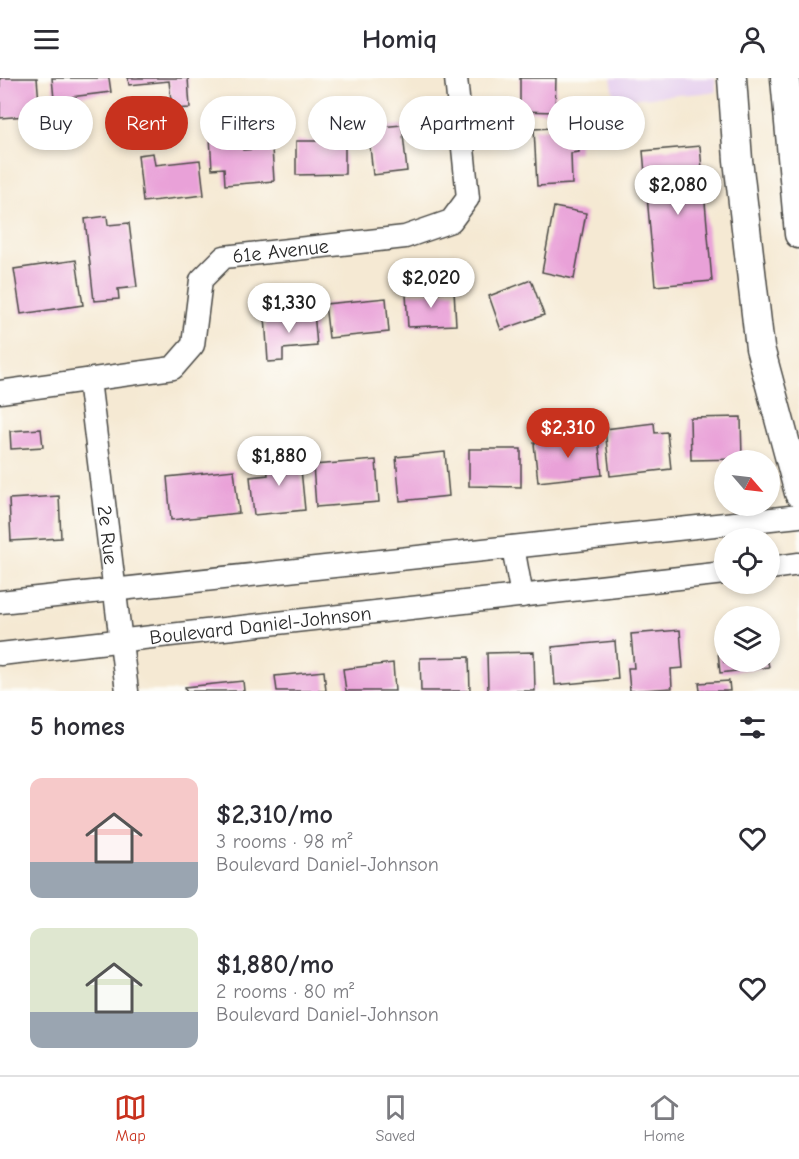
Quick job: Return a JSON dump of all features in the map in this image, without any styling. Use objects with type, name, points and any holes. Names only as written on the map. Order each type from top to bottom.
[{"type":"street","name":"61e Avenue","points":[[0,392],[173,368],[192,345],[201,280],[224,257],[405,237],[451,221],[468,198],[456,78]]},
{"type":"street","points":[[732,78],[738,160],[760,348],[799,493]]},
{"type":"street","points":[[785,78],[799,234]]},
{"type":"street","name":"2e Rue","points":[[89,380],[127,691]]},
{"type":"street","points":[[0,602],[799,516]]},
{"type":"street","points":[[513,547],[522,596]]},
{"type":"street","points":[[780,567],[799,564]]},
{"type":"street","name":"Boulevard Daniel-Johnson","points":[[0,654],[714,574]]},
{"type":"shaded area","points":[[611,78],[715,78],[716,92],[645,98],[614,96]]},
{"type":"building","points":[[0,78],[37,78],[38,96],[18,96],[18,117],[0,118]]},
{"type":"building","points":[[52,78],[109,78],[111,92],[54,96]]},
{"type":"building","points":[[128,78],[188,78],[190,108],[188,108],[188,96],[171,96],[169,81],[129,85]]},
{"type":"building","points":[[520,78],[556,78],[555,96],[547,96],[547,112],[535,111],[535,96],[520,96]]},
{"type":"building","points":[[399,125],[399,150],[405,150],[407,171],[373,175],[370,150],[387,150],[387,126]]},
{"type":"building","points":[[547,128],[547,150],[579,150],[579,152],[571,153],[572,184],[537,186],[535,129]]},
{"type":"building","points":[[296,141],[308,141],[308,150],[345,150],[345,174],[296,175]]},
{"type":"building","points":[[700,146],[712,281],[655,286],[643,151]]},
{"type":"building","points":[[211,150],[272,150],[274,181],[225,185],[224,168],[212,169]]},
{"type":"building","points":[[153,153],[155,165],[200,160],[204,195],[143,202],[138,155]]},
{"type":"building","points":[[554,207],[586,213],[574,279],[542,272]]},
{"type":"building","points":[[107,216],[108,225],[129,223],[137,287],[118,289],[119,299],[94,301],[85,219]]},
{"type":"building","points":[[76,260],[83,305],[21,314],[14,269]]},
{"type":"building","points":[[531,280],[544,315],[501,330],[489,296]]},
{"type":"building","points":[[454,291],[456,325],[408,327],[406,294]]},
{"type":"building","points":[[386,298],[389,332],[329,338],[325,304]]},
{"type":"building","points":[[314,312],[317,346],[283,349],[283,361],[268,362],[265,316]]},
{"type":"building","points":[[741,417],[742,450],[714,450],[714,460],[691,460],[690,418]]},
{"type":"building","points":[[654,423],[655,433],[667,432],[671,469],[610,476],[605,429]]},
{"type":"building","points":[[41,429],[43,447],[11,449],[10,431]]},
{"type":"building","points":[[598,437],[602,475],[538,482],[534,443]]},
{"type":"building","points":[[469,449],[521,449],[521,487],[469,486]]},
{"type":"building","points":[[284,451],[284,460],[300,459],[305,510],[254,515],[250,477],[268,475],[266,453]]},
{"type":"building","points":[[445,452],[449,496],[400,501],[396,457]]},
{"type":"building","points":[[376,460],[379,502],[316,507],[313,465]]},
{"type":"building","points":[[234,470],[239,513],[171,520],[167,477]]},
{"type":"building","points":[[59,496],[61,538],[11,541],[9,499]]},
{"type":"building","points":[[680,630],[683,668],[671,669],[672,688],[630,691],[628,668],[634,668],[631,634]]},
{"type":"building","points":[[615,641],[618,679],[555,685],[552,647]]},
{"type":"building","points":[[534,652],[535,691],[488,691],[487,653]]},
{"type":"building","points":[[469,657],[470,691],[421,691],[420,658]]},
{"type":"building","points":[[393,663],[395,691],[346,691],[343,669]]},
{"type":"building","points":[[324,671],[326,691],[277,691],[275,676]]},
{"type":"building","points":[[243,681],[244,691],[186,691],[185,687]]},
{"type":"building","points":[[729,681],[730,691],[700,691],[699,683]]}]
